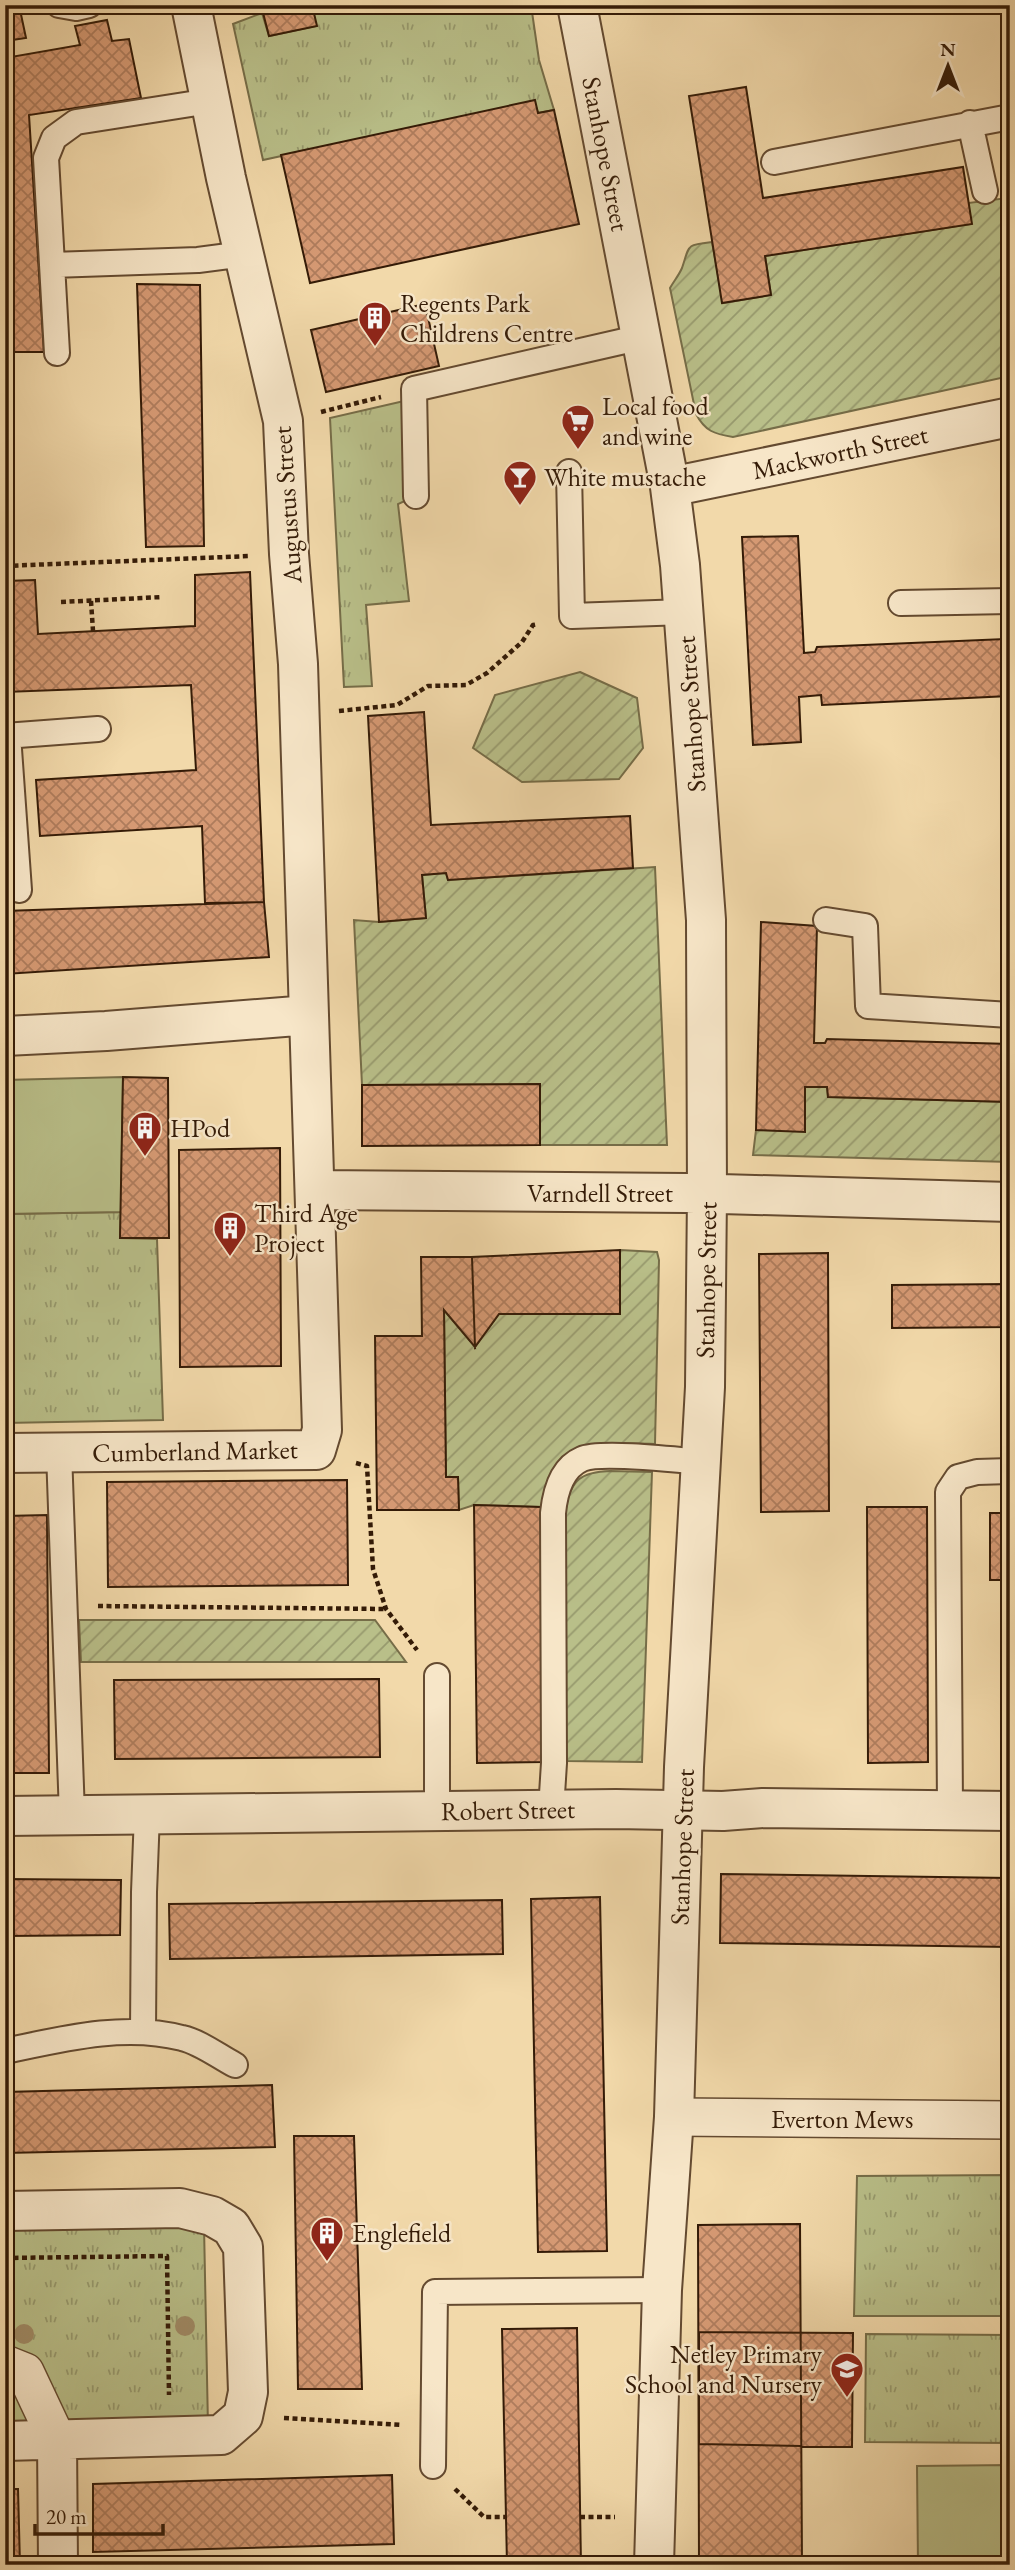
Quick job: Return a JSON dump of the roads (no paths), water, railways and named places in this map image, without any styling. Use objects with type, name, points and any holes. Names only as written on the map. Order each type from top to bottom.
[{"type":"street","name":"Augustus Street","points":[[191,5],[210,101],[283,421],[300,715],[309,1015]]},
{"type":"street","name":"Stanhope Street","points":[[577,5],[670,488],[684,612],[706,920],[705,1387],[683,1809],[674,2117],[662,2290],[654,2565]]},
{"type":"street","name":"Mackworth Street","points":[[670,488],[1010,417]]},
{"type":"street","points":[[5,1036],[309,1015]]},
{"type":"street","name":"Cumberland Market","points":[[5,1453],[316,1450],[322,1430],[309,1015]]},
{"type":"street","name":"Varndell Street","points":[[315,1190],[707,1194],[1010,1202]]},
{"type":"street","name":"Robert Street","points":[[5,1815],[683,1809],[723,1811],[764,1808],[1010,1811]]},
{"type":"street","name":"Everton Mews","points":[[674,2117],[1010,2120]]},
{"type":"street","points":[[5,2211],[180,2208],[212,2216],[231,2227],[243,2247],[248,2392],[243,2416],[221,2435],[5,2441]]},
{"type":"street","points":[[5,2364],[25,2372],[57,2440],[58,2565]]},
{"type":"lane","points":[[59,5],[76,8],[89,5]]},
{"type":"lane","points":[[57,353],[46,158],[54,138],[76,122],[210,101]]},
{"type":"lane","points":[[774,162],[970,122],[1010,117]]},
{"type":"lane","points":[[970,122],[985,191]]},
{"type":"lane","points":[[52,265],[198,260],[244,254]]},
{"type":"lane","points":[[416,496],[414,389],[642,337]]},
{"type":"lane","points":[[569,472],[572,616],[684,612]]},
{"type":"lane","points":[[901,603],[1010,601]]},
{"type":"lane","points":[[19,890],[7,735],[98,729]]},
{"type":"lane","points":[[826,920],[865,926],[868,1006],[1010,1016]]},
{"type":"lane","points":[[59,1452],[72,1815]]},
{"type":"lane","points":[[551,1810],[554,1763],[555,1492],[571,1467],[583,1458],[653,1457],[701,1462]]},
{"type":"lane","points":[[950,1810],[948,1492],[958,1477],[977,1472],[1010,1471]]},
{"type":"lane","points":[[436,1676],[436,1811]]},
{"type":"lane","points":[[143,2032],[147,1814]]},
{"type":"lane","points":[[5,2051],[71,2037],[143,2032],[184,2038],[235,2065]]},
{"type":"lane","points":[[432,2466],[435,2292],[662,2290]]},
{"type":"place","name":"Regents Park Childrens Centre","points":[[375,348]]},
{"type":"place","name":"Local food and wine","points":[[578,451]]},
{"type":"place","name":"White mustache","points":[[520,507]]},
{"type":"place","name":"HPod","points":[[145,1158]]},
{"type":"place","name":"Third Age Project","points":[[230,1258]]},
{"type":"place","name":"Englefield","points":[[327,2263]]},
{"type":"place","name":"Netley Primary School and Nursery","points":[[847,2399]]}]
